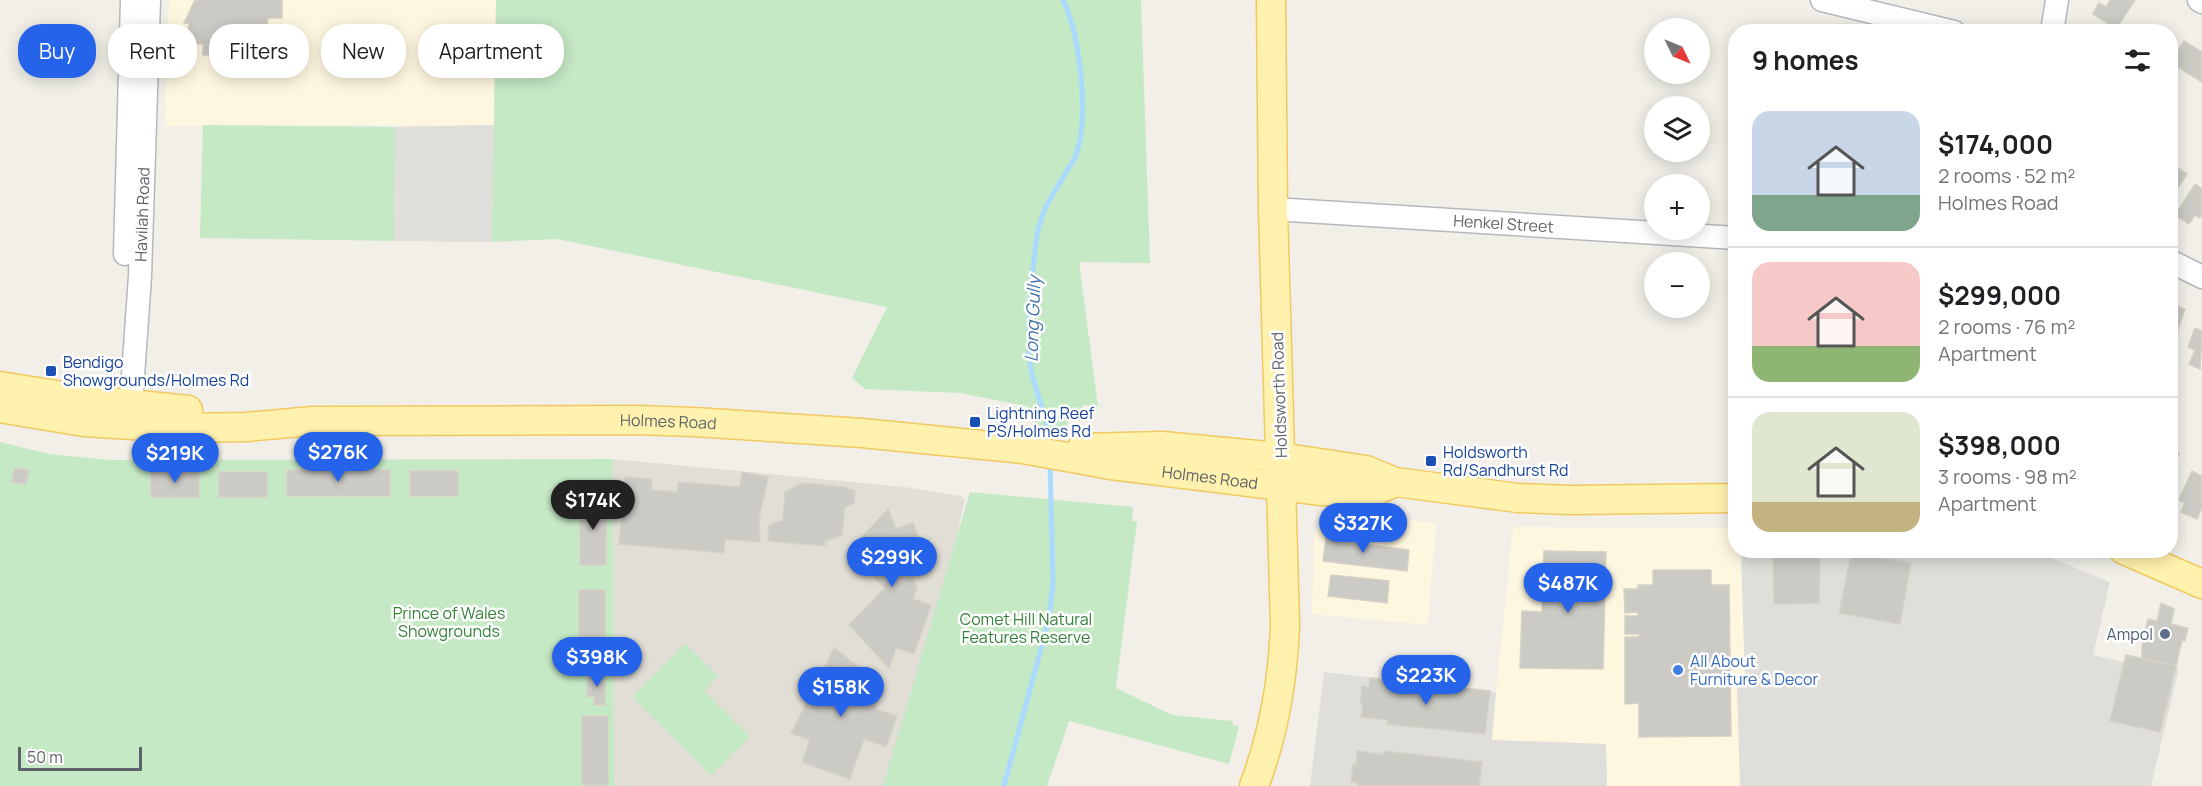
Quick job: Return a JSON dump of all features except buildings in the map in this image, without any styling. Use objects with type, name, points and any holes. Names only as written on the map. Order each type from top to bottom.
[{"type":"main road","name":"Holdsworth Road","points":[[1254,786],[1271,736],[1284,662],[1285,594],[1273,209],[1271,0]]},
{"type":"main road","name":"Holmes Road","points":[[0,386],[121,414]]},
{"type":"main road","name":"Holmes Road","points":[[0,408],[60,419],[121,414],[261,415],[313,421],[660,421],[862,433],[1046,452],[1322,491],[1375,491],[1395,482]]},
{"type":"main road","name":"Holmes Road","points":[[1046,452],[1162,446],[1281,457],[1366,470],[1395,482],[1502,496],[1553,500],[1728,498]]},
{"type":"main road","points":[[2142,558],[2202,584]]},
{"type":"street","name":"Havilah Road","points":[[121,414],[132,0]]},
{"type":"street","name":"Havilah Road","points":[[121,414],[140,276],[149,0]]},
{"type":"street","points":[[1822,0],[1921,24]]},
{"type":"street","points":[[2054,24],[2058,0]]},
{"type":"street","name":"Henkel Street","points":[[1273,209],[1728,237]]},
{"type":"street","points":[[2178,265],[2202,277]]},
{"type":"shaded area","points":[[169,0],[496,0],[496,24],[418,24],[418,78],[495,78],[494,125],[165,126],[167,78],[197,78],[197,24],[168,24]]},
{"type":"shaded area","points":[[494,125],[492,242],[394,241],[395,127]]},
{"type":"shaded area","points":[[613,459],[904,487],[961,496],[965,500],[898,786],[614,786]]},
{"type":"shaded area","points":[[1330,512],[1436,523],[1428,625],[1312,614],[1314,532],[1319,527],[1317,524]]},
{"type":"shaded area","points":[[1513,527],[1728,528],[1728,558],[1741,558],[1745,682],[1737,681],[1740,786],[1607,786],[1606,744],[1491,740]]},
{"type":"shaded area","points":[[1741,558],[2051,558],[2110,582],[2093,655],[2124,662],[2126,655],[2179,668],[2151,786],[1740,786],[1737,681],[1745,681]]},
{"type":"shaded area","points":[[1324,672],[1496,692],[1492,740],[1606,744],[1607,786],[1310,786]]},
{"type":"green space","points":[[496,0],[1141,0],[1150,263],[1079,262],[1098,407],[1084,405],[1058,434],[1035,429],[1026,406],[960,393],[865,389],[852,378],[887,307],[557,239],[492,242],[495,78],[564,78],[564,24],[496,24]]},
{"type":"green space","points":[[203,125],[395,127],[394,241],[200,238]]},
{"type":"green space","name":"Prince of Wales Showgrounds","points":[[0,442],[49,454],[109,460],[613,459],[614,786],[0,786]]},
{"type":"green space","name":"Comet Hill Natural Features Reserve","points":[[970,492],[1133,507],[1132,521],[1137,521],[1116,688],[1172,715],[1233,721],[1233,725],[1239,726],[1229,764],[1069,721],[1047,786],[883,786]]},
{"type":"green space","points":[[685,644],[718,676],[704,691],[750,737],[711,775],[632,697]]},
{"type":"waterway","name":"Long Gully","points":[[1050,444],[1031,369],[1029,324],[1036,242],[1042,215],[1075,158],[1081,136],[1081,75],[1074,33],[1063,0]]},
{"type":"waterway","name":"Long Gully","points":[[1004,786],[1049,619],[1053,583],[1050,462]]},
{"type":"place","name":"Bendigo Showgrounds/Holmes Rd","points":[[51,371]]},
{"type":"place","name":"Lightning Reef PS/Holmes Rd","points":[[975,422]]},
{"type":"place","name":"Holdsworth Rd/Sandhurst Rd","points":[[1431,461]]},
{"type":"place","name":"Ampol","points":[[2165,634]]},
{"type":"place","name":"All About Furniture & Decor","points":[[1678,670]]}]
